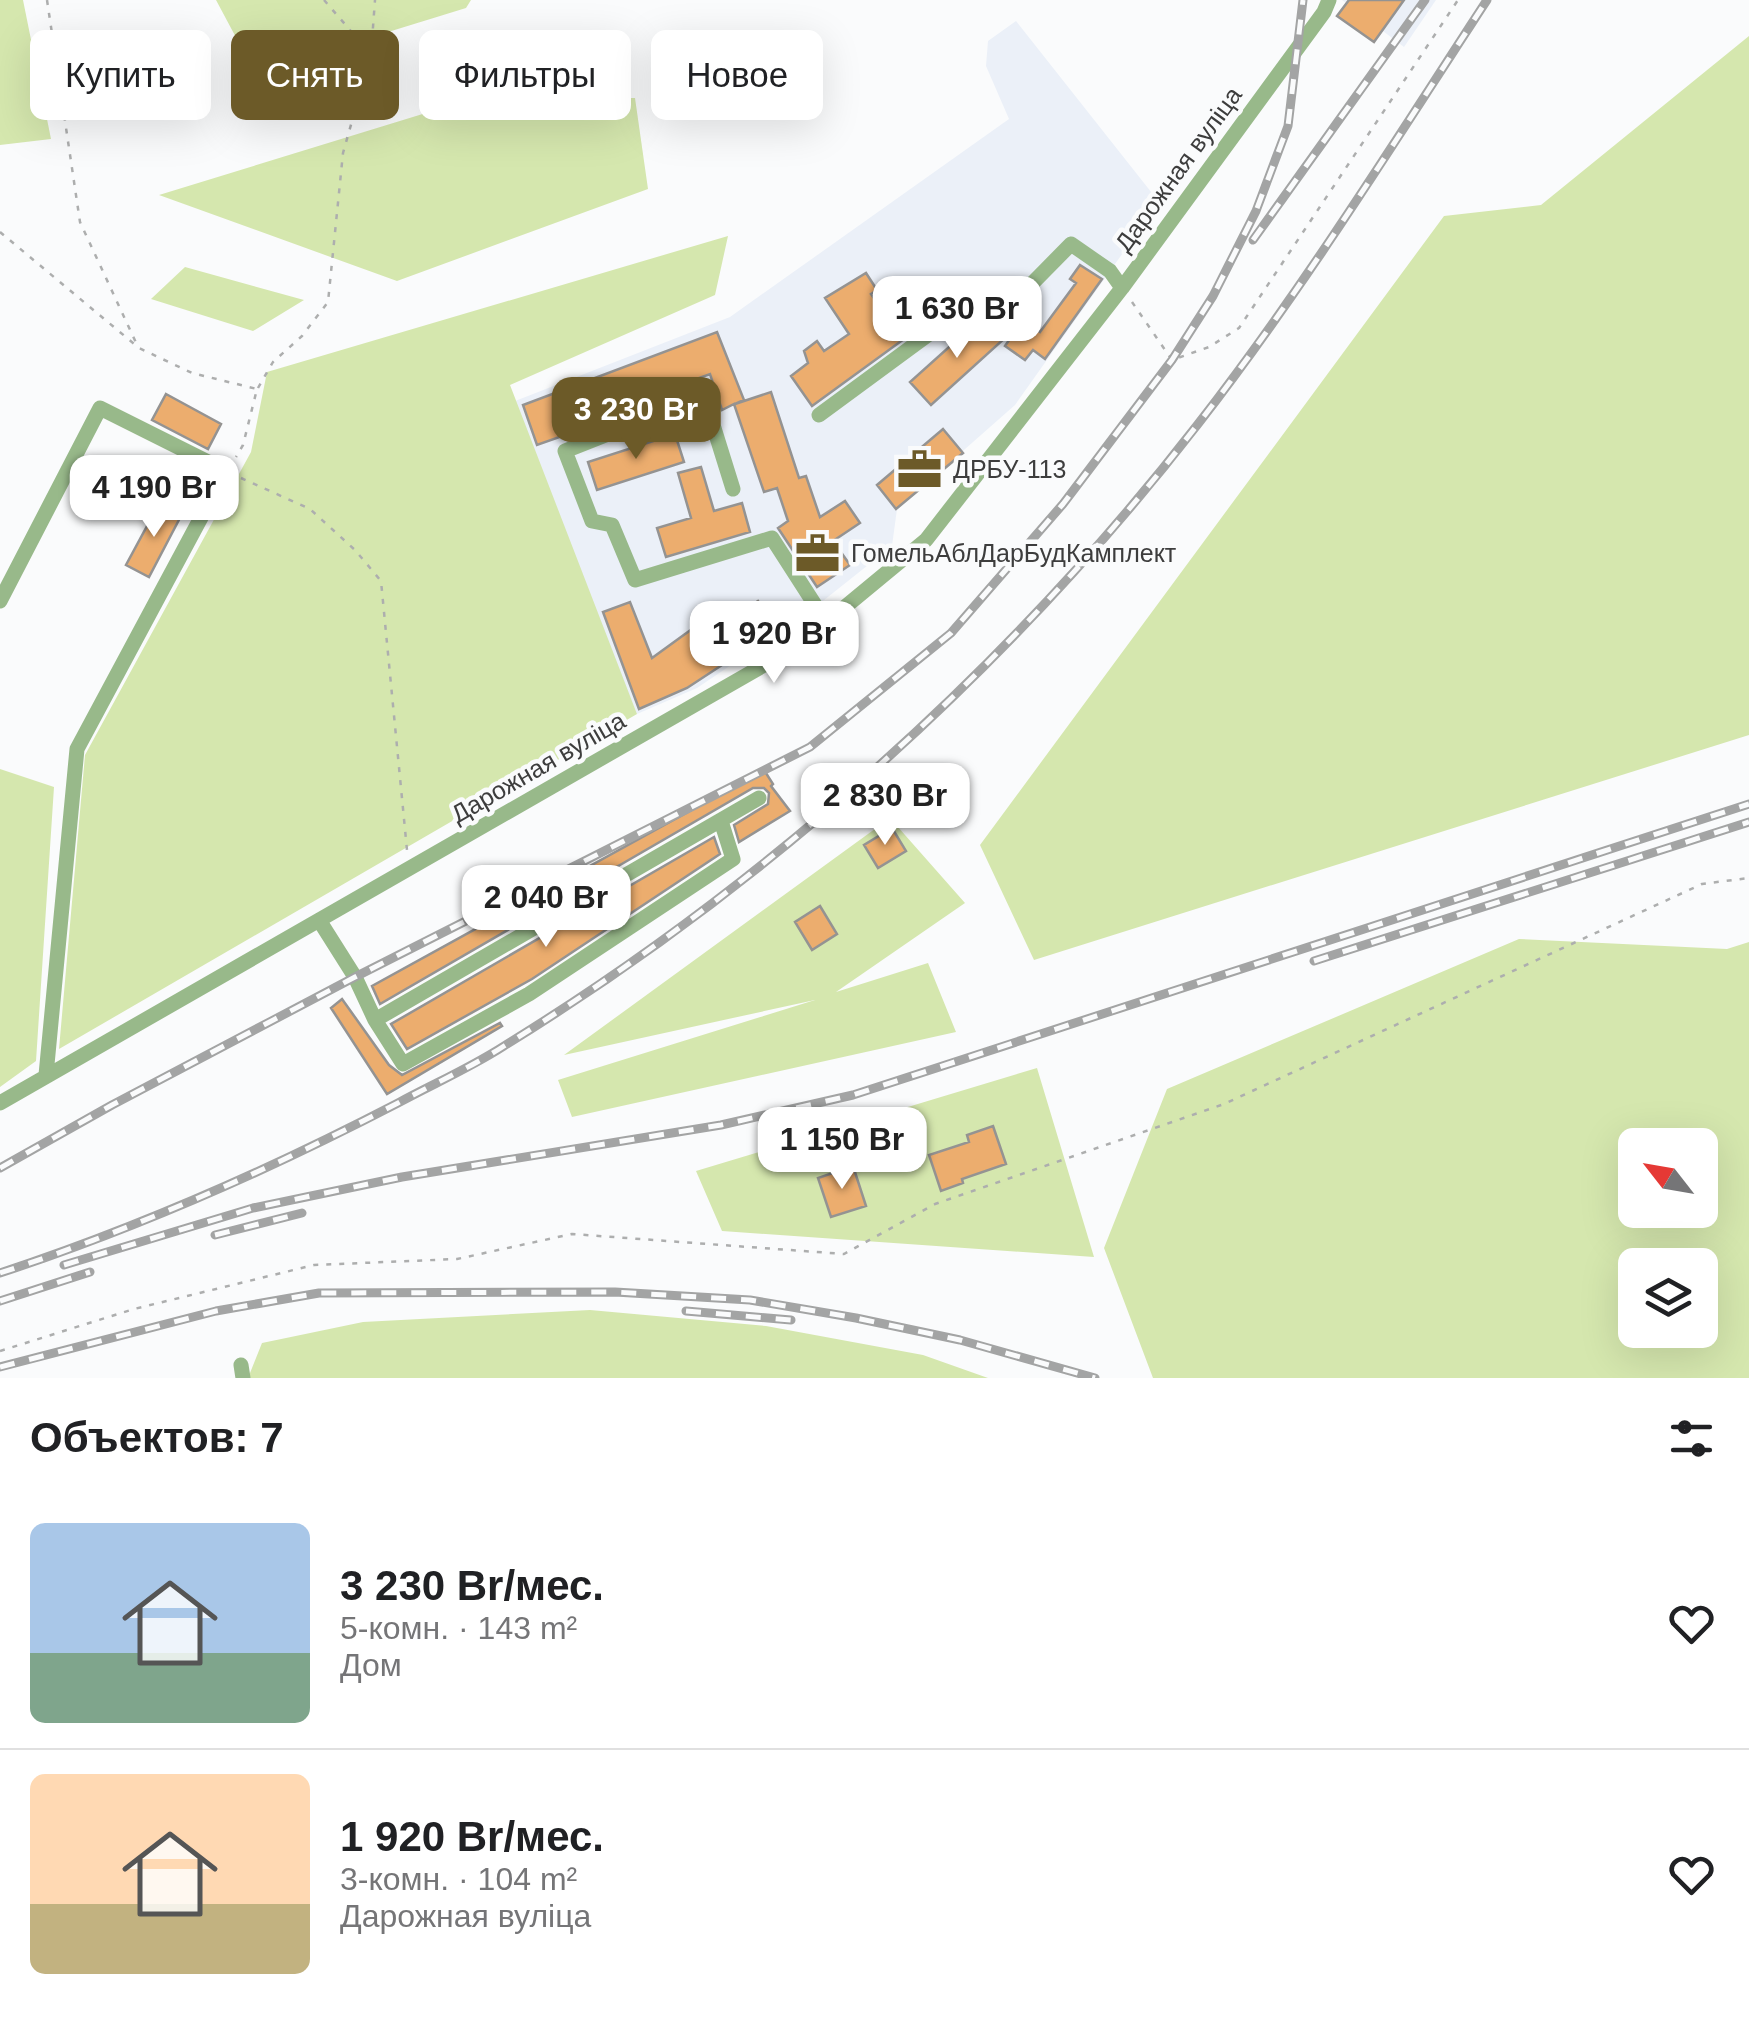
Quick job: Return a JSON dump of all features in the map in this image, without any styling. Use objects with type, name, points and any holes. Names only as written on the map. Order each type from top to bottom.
[{"type":"street","name":"Дарожная вуліца","points":[[0,1103],[800,645],[926,540],[1122,288],[1327,6]]},
{"type":"street","points":[[818,415],[959,312],[1009,307],[1071,244],[1110,271],[1122,288]]},
{"type":"street","points":[[733,489],[704,396],[565,450],[592,521],[612,525],[635,580],[772,538],[826,622]]},
{"type":"street","points":[[0,600],[100,408],[226,471],[77,749],[46,1076]]},
{"type":"street","points":[[375,1020],[760,798]]},
{"type":"street","points":[[319,920],[404,1064],[529,994],[732,859],[721,821]]},
{"type":"path","points":[[48,0],[80,222],[139,348]]},
{"type":"path","points":[[324,0],[350,30]]},
{"type":"path","points":[[373,30],[375,0]]},
{"type":"path","points":[[1122,288],[1172,360],[1209,347],[1239,328],[1458,0]]},
{"type":"path","points":[[352,120],[343,153],[328,302],[302,336],[273,362],[257,389],[243,445],[226,471],[310,510],[355,550],[381,581],[409,870]]},
{"type":"path","points":[[0,232],[139,348],[192,373],[257,389]]},
{"type":"path","points":[[0,1351],[134,1309],[314,1265],[457,1259],[572,1234],[844,1254],[934,1204],[1224,1104],[1702,884],[1749,878]]},
{"type":"shaded area","points":[[1342,0],[1436,0],[1404,47]]},
{"type":"shaded area","points":[[1016,21],[1159,202],[1015,405],[897,509],[892,546],[804,616],[697,688],[637,714],[510,403],[730,317],[1009,119],[986,66],[988,41]]},
{"type":"green space","points":[[0,0],[23,0],[30,35],[30,120],[47,120],[51,139],[0,145]]},
{"type":"green space","points":[[216,0],[471,0],[466,8],[395,30],[232,30]]},
{"type":"green space","points":[[1749,36],[1749,735],[1034,960],[980,845],[1444,216],[1541,205]]},
{"type":"green space","points":[[631,98],[635,98],[648,189],[397,281],[159,195],[419,115],[419,120],[631,120]]},
{"type":"green space","points":[[728,236],[715,295],[510,385],[637,714],[59,1049],[85,755],[251,452],[267,372]]},
{"type":"green space","points":[[185,267],[304,300],[253,331],[151,299]]},
{"type":"green space","points":[[0,769],[54,787],[36,1061],[0,1087]]},
{"type":"green space","points":[[890,818],[965,903],[836,992],[928,963],[956,1032],[572,1117],[558,1080],[815,1000],[564,1055]]},
{"type":"green space","points":[[1519,939],[1727,949],[1749,942],[1749,1378],[1153,1378],[1104,1248],[1167,1089]]},
{"type":"green space","points":[[1037,1068],[1094,1257],[722,1231],[696,1171]]},
{"type":"green space","points":[[590,1310],[766,1326],[923,1355],[988,1378],[248,1378],[262,1343],[363,1322]]},
{"type":"building","points":[[1349,0],[1404,0],[1374,42],[1337,16]]},
{"type":"building","points":[[1080,265],[1102,279],[1045,359],[1033,350],[1025,360],[1005,346],[1023,320],[1040,332],[1076,283],[1070,279]]},
{"type":"building","points":[[866,273],[877,290],[871,294],[904,339],[812,406],[791,376],[808,363],[804,351],[817,341],[824,351],[849,334],[825,298]]},
{"type":"building","points":[[1001,281],[1001,296],[918,303],[917,285]]},
{"type":"building","points":[[989,320],[1005,338],[931,405],[910,382],[977,322]]},
{"type":"building","points":[[717,332],[744,400],[735,404],[771,392],[799,478],[806,476],[820,517],[845,501],[860,523],[833,541],[850,565],[817,587],[778,528],[788,521],[777,488],[764,492],[734,404],[722,410],[710,374],[602,413],[605,421],[537,445],[523,405]]},
{"type":"building","points":[[166,394],[221,424],[208,449],[152,420]]},
{"type":"building","name":"ДРБУ-113","points":[[943,429],[963,453],[896,509],[877,485]]},
{"type":"building","points":[[675,434],[684,462],[597,490],[588,462]]},
{"type":"building","points":[[701,467],[714,511],[742,503],[750,532],[666,557],[657,528],[691,518],[678,473]]},
{"type":"building","points":[[160,502],[182,514],[149,577],[126,565]]},
{"type":"building","points":[[758,601],[777,629],[687,688],[639,709],[603,612],[630,602],[652,658],[703,621],[711,632]]},
{"type":"building","points":[[764,770],[790,811],[739,842],[734,825],[768,804],[769,793],[764,788],[753,788],[380,1004],[372,986]]},
{"type":"building","points":[[892,828],[906,851],[878,868],[864,845]]},
{"type":"building","points":[[714,837],[720,854],[532,979],[407,1049],[391,1024]]},
{"type":"building","points":[[820,906],[837,934],[812,950],[795,922]]},
{"type":"building","points":[[342,999],[389,1065],[402,1075],[500,1023],[502,1026],[387,1094],[331,1008]]},
{"type":"building","points":[[993,1126],[1006,1164],[962,1179],[963,1183],[941,1191],[929,1155],[969,1142],[967,1135]]},
{"type":"building","points":[[853,1166],[866,1206],[831,1217],[818,1178]]},
{"type":"railway","points":[[0,1168],[355,977],[810,747],[951,633],[1063,504],[1172,360],[1213,296],[1256,211],[1288,126],[1303,0]]},
{"type":"railway","points":[[1253,240],[1425,0]]},
{"type":"railway","points":[[0,1273],[102,1237],[252,1174],[478,1062],[602,983],[789,843],[964,686],[1124,514],[1198,424],[1274,321],[1487,0]]},
{"type":"railway","points":[[64,1265],[253,1208],[402,1177],[721,1125],[853,1095],[1749,804]]},
{"type":"railway","points":[[1314,961],[1749,822]]},
{"type":"railway","points":[[215,1235],[302,1213]]},
{"type":"railway","points":[[0,1301],[90,1272]]},
{"type":"railway","points":[[0,1367],[216,1311],[319,1293],[615,1292],[750,1300],[856,1318],[960,1340],[1095,1378]]},
{"type":"railway","points":[[686,1311],[791,1320]]},
{"type":"place","name":"ДРБУ-113","points":[[920,469]]},
{"type":"place","name":"ГомельАблДарБудКамплект","points":[[818,553]]}]
